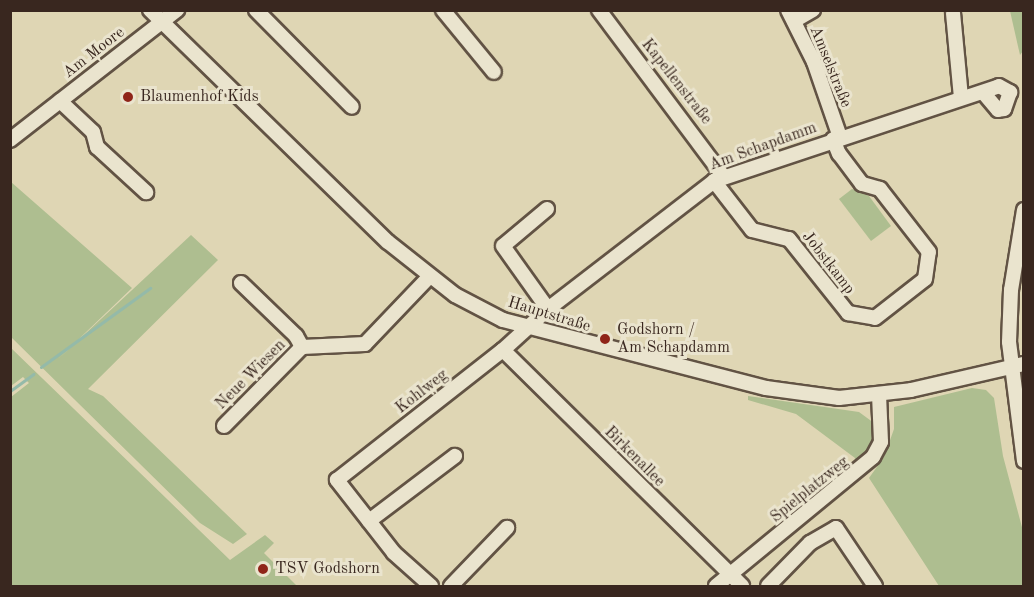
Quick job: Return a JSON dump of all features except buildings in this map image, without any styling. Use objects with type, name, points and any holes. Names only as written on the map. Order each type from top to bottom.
[{"type":"street","name":"Hauptstraße","points":[[150,10],[388,242],[429,277],[477,307],[525,328],[801,395],[839,398],[879,396],[1017,365]]},
{"type":"street","name":"Am Moore","points":[[10,140],[177,10]]},
{"type":"street","points":[[256,10],[352,107]]},
{"type":"street","points":[[443,10],[494,72]]},
{"type":"street","name":"Kapellenstraße","points":[[599,10],[719,179]]},
{"type":"street","points":[[791,16],[813,10]]},
{"type":"street","points":[[953,13],[961,98]]},
{"type":"street","name":"Amselstraße","points":[[791,16],[819,75],[837,138]]},
{"type":"street","name":"Am Schapdamm","points":[[525,328],[719,179],[837,138],[982,92]]},
{"type":"street","name":"Am Moore","points":[[60,101],[93,132],[97,147],[146,192]]},
{"type":"street","name":"Jobstkamp","points":[[719,179],[752,230],[789,239],[848,313],[875,318],[925,279],[929,252],[880,189],[862,184],[839,154],[837,138]]},
{"type":"street","points":[[547,209],[503,246],[548,309]]},
{"type":"street","points":[[1023,210],[1011,290],[1023,461]]},
{"type":"street","name":"Neue Wiesen","points":[[224,426],[302,347],[365,344],[429,277]]},
{"type":"street","name":"Neue Wiesen","points":[[240,283],[296,336],[302,347]]},
{"type":"street","name":"Kohlweg","points":[[369,521],[337,480],[503,350],[525,328]]},
{"type":"street","name":"Birkenallee","points":[[503,350],[742,586]]},
{"type":"street","name":"Spielplatzweg","points":[[716,586],[873,457],[881,442],[879,396]]},
{"type":"street","points":[[431,586],[394,553],[369,521],[455,456]]},
{"type":"street","points":[[451,586],[507,528]]},
{"type":"street","points":[[768,586],[810,543],[836,528],[867,583]]},
{"type":"green space","points":[[1010,11],[1023,11],[1023,51],[1020,55]]},
{"type":"green space","points":[[11,182],[132,288],[57,360],[191,235],[218,260],[88,389],[103,396],[247,534],[233,544],[200,523],[11,337]]},
{"type":"green space","points":[[852,189],[869,196],[891,226],[871,241],[839,199]]},
{"type":"green space","points":[[11,348],[230,560],[265,535],[274,543],[264,553],[297,586],[11,586],[11,397],[29,383],[23,377],[11,386]]},
{"type":"green space","points":[[972,388],[986,390],[994,398],[1003,456],[1023,531],[1023,586],[939,586],[869,478],[884,457],[894,429],[894,407]]},
{"type":"green space","points":[[748,396],[859,412],[874,423],[873,443],[854,466],[855,458],[796,414],[748,400]]},
{"type":"waterway","points":[[41,367],[150,288]]},
{"type":"waterway","points":[[10,391],[33,374]]},
{"type":"place","name":"Blaumenhof Kids","points":[[128,97]]},
{"type":"place","name":"Godshorn / Am Schapdamm","points":[[605,339]]},
{"type":"place","name":"TSV Godshorn","points":[[263,569]]}]
